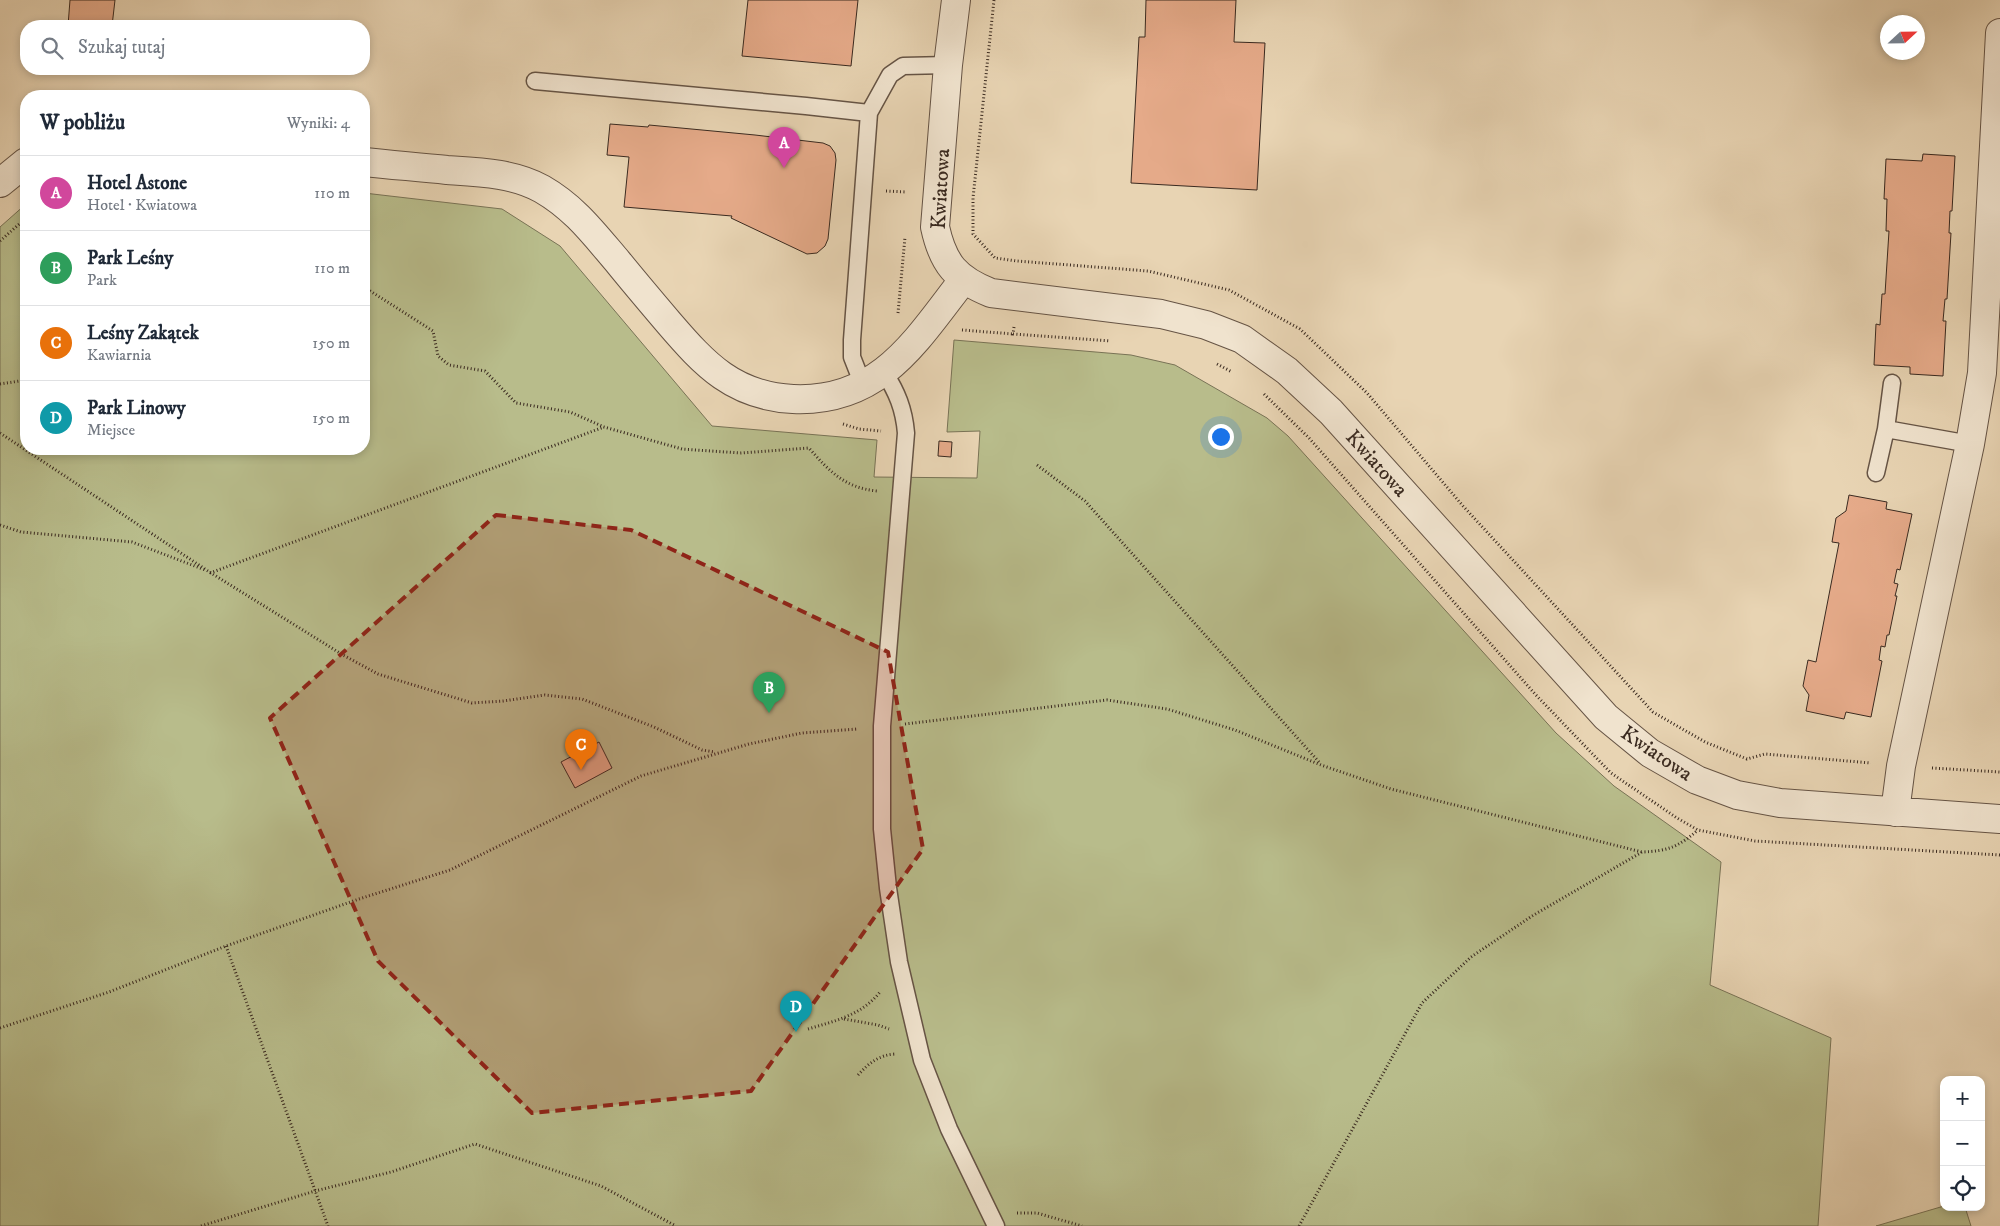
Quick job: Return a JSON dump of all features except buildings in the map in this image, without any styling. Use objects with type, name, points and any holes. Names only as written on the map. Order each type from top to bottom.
[{"type":"street","name":"Kwiatowa","points":[[956,0],[948,65],[934,227],[940,249],[952,268],[964,279],[973,286],[991,293],[1161,314],[1206,325],[1242,339],[1287,371],[1331,412],[1606,717],[1650,753],[1697,780],[1737,795],[1780,803],[2000,818]]},
{"type":"street","points":[[1895,812],[1901,766],[1970,444],[1982,373],[1995,233],[2000,33]]},
{"type":"street","points":[[370,163],[500,175],[526,181],[546,191],[575,212],[704,363],[741,387],[774,397],[800,399],[827,397],[874,379],[908,352],[964,279]]},
{"type":"street","points":[[0,183],[20,167]]},
{"type":"lane","points":[[948,65],[903,66],[890,75],[868,113],[852,357],[874,379],[894,387],[906,420],[902,494],[882,726],[882,829],[888,888],[899,962],[922,1060],[948,1129],[992,1220]]},
{"type":"lane","points":[[535,81],[868,113]]},
{"type":"lane","points":[[1876,473],[1886,429],[1892,383]]},
{"type":"lane","points":[[1886,429],[1970,444]]},
{"type":"path","points":[[0,241],[20,223]]},
{"type":"path","points":[[370,291],[433,331],[438,356],[449,365],[485,370],[516,403],[570,412],[604,428],[682,449],[740,453],[809,448],[830,472],[860,490],[902,494]]},
{"type":"path","points":[[0,384],[20,381]]},
{"type":"path","points":[[0,525],[21,532],[132,542],[212,573],[604,428]]},
{"type":"path","points":[[0,433],[20,446]]},
{"type":"path","points":[[33,455],[212,573],[343,655],[378,674],[472,702],[503,701],[545,696],[582,699],[654,727],[702,750],[718,752]]},
{"type":"path","points":[[1037,465],[1085,500],[1321,765]]},
{"type":"path","points":[[0,1028],[109,992],[226,946],[358,898],[450,870],[641,776],[718,752],[802,733],[882,726],[1107,700],[1167,709],[1226,727],[1321,765],[1391,789],[1642,852],[1661,851],[1678,846],[1698,830]]},
{"type":"path","points":[[1299,1226],[1422,1003],[1471,956],[1532,916],[1642,852]]},
{"type":"path","points":[[226,946],[328,1226]]},
{"type":"path","points":[[808,1029],[842,1019],[861,1010],[875,999],[899,962]]},
{"type":"path","points":[[842,1019],[878,1025],[917,1040]]},
{"type":"path","points":[[858,1074],[877,1058],[887,1054],[904,1054],[922,1060]]},
{"type":"path","points":[[201,1226],[315,1191],[391,1172],[474,1144],[601,1186],[676,1226]]},
{"type":"path","points":[[992,1220],[1037,1213],[1082,1226]]},
{"type":"highlighted area","points":[[496,515],[631,530],[888,652],[923,849],[751,1091],[532,1113],[378,961],[270,718]]},
{"type":"green space","points":[[370,194],[502,209],[560,246],[712,426],[877,440],[874,477],[977,478],[980,431],[947,432],[954,340],[1131,355],[1175,365],[1267,418],[1288,436],[1556,733],[1614,786],[1721,862],[1710,985],[1831,1038],[1818,1226],[0,1226],[0,227],[20,209],[20,455],[370,455]]},
{"type":"green space","points":[[1940,1207],[1940,1211],[1966,1211],[1971,1226],[1876,1226]]},
{"type":"place","name":"Hotel Astone","points":[[784,168]]},
{"type":"place","name":"Park Leśny","points":[[769,713]]},
{"type":"place","name":"Leśny Zakątek","points":[[581,770]]},
{"type":"place","name":"Park Linowy","points":[[796,1032]]}]
